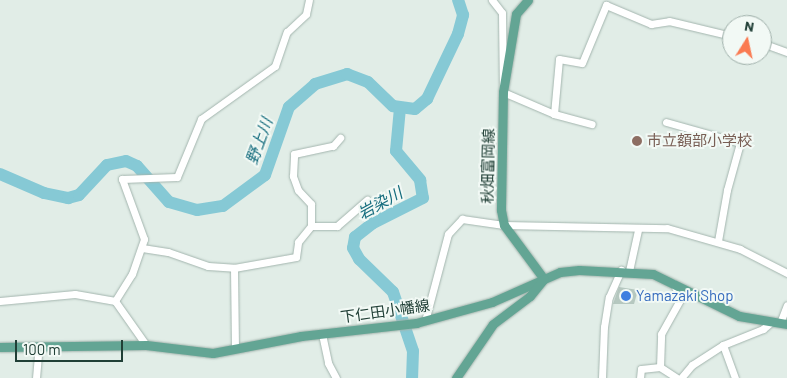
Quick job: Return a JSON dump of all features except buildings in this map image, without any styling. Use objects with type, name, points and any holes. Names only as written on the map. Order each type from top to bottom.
[{"type":"main road","name":"秋畑富岡線","points":[[528,0],[516,14],[503,92],[501,210],[504,225],[544,279]]},
{"type":"main road","name":"下仁田小幡線","points":[[0,347],[146,344],[198,353],[235,349],[322,334],[400,326],[425,321],[492,302],[544,279],[570,270],[625,271],[671,281],[730,313],[779,323]]},
{"type":"main road","points":[[456,378],[493,324],[530,296],[544,279]]},
{"type":"street","points":[[114,301],[132,274],[142,248],[142,226],[122,179],[172,180],[183,168],[201,119],[275,66],[287,32],[306,14],[309,0]]},
{"type":"street","points":[[492,0],[502,13],[503,92],[554,114],[592,124]]},
{"type":"street","points":[[554,114],[559,59],[582,63],[606,5],[651,24],[670,21],[722,34]]},
{"type":"street","points":[[772,47],[787,52]]},
{"type":"street","points":[[666,122],[740,143],[727,190],[718,241]]},
{"type":"street","points":[[142,248],[168,252],[208,266],[234,268],[296,258],[298,242],[311,226],[312,204],[298,190],[293,176],[294,154],[334,146],[340,138]]},
{"type":"street","points":[[311,226],[337,226],[367,200]]},
{"type":"street","points":[[425,321],[451,227],[462,219],[504,225],[638,230],[667,228],[718,241],[787,273]]},
{"type":"street","points":[[602,378],[604,327],[609,297],[625,271],[638,230]]},
{"type":"street","points":[[234,268],[235,349]]},
{"type":"street","points":[[660,367],[661,334],[681,298],[671,281]]},
{"type":"street","points":[[0,300],[75,294],[114,301],[146,344]]},
{"type":"street","points":[[681,378],[692,365],[722,345],[779,323],[787,305]]},
{"type":"street","points":[[322,334],[328,363],[336,378]]},
{"type":"street","points":[[722,345],[735,378]]},
{"type":"street","points":[[36,378],[39,346]]},
{"type":"street","points":[[640,378],[641,369],[660,367],[677,378]]},
{"type":"waterway","name":"野上川","points":[[0,174],[44,193],[68,198],[79,195],[107,165],[126,161],[137,166],[169,202],[197,210],[223,206],[265,175],[289,107],[315,84],[347,74],[368,82],[393,106],[415,109],[427,99],[458,34],[463,15],[458,0]]},
{"type":"waterway","name":"岩染川","points":[[400,108],[396,151],[420,180],[423,198],[373,223],[355,237],[353,248],[359,259],[393,292],[413,351],[412,378]]},
{"type":"place","name":"市立額部小学校","points":[[637,141]]},
{"type":"place","name":"Yamazaki Shop","points":[[626,296]]}]
